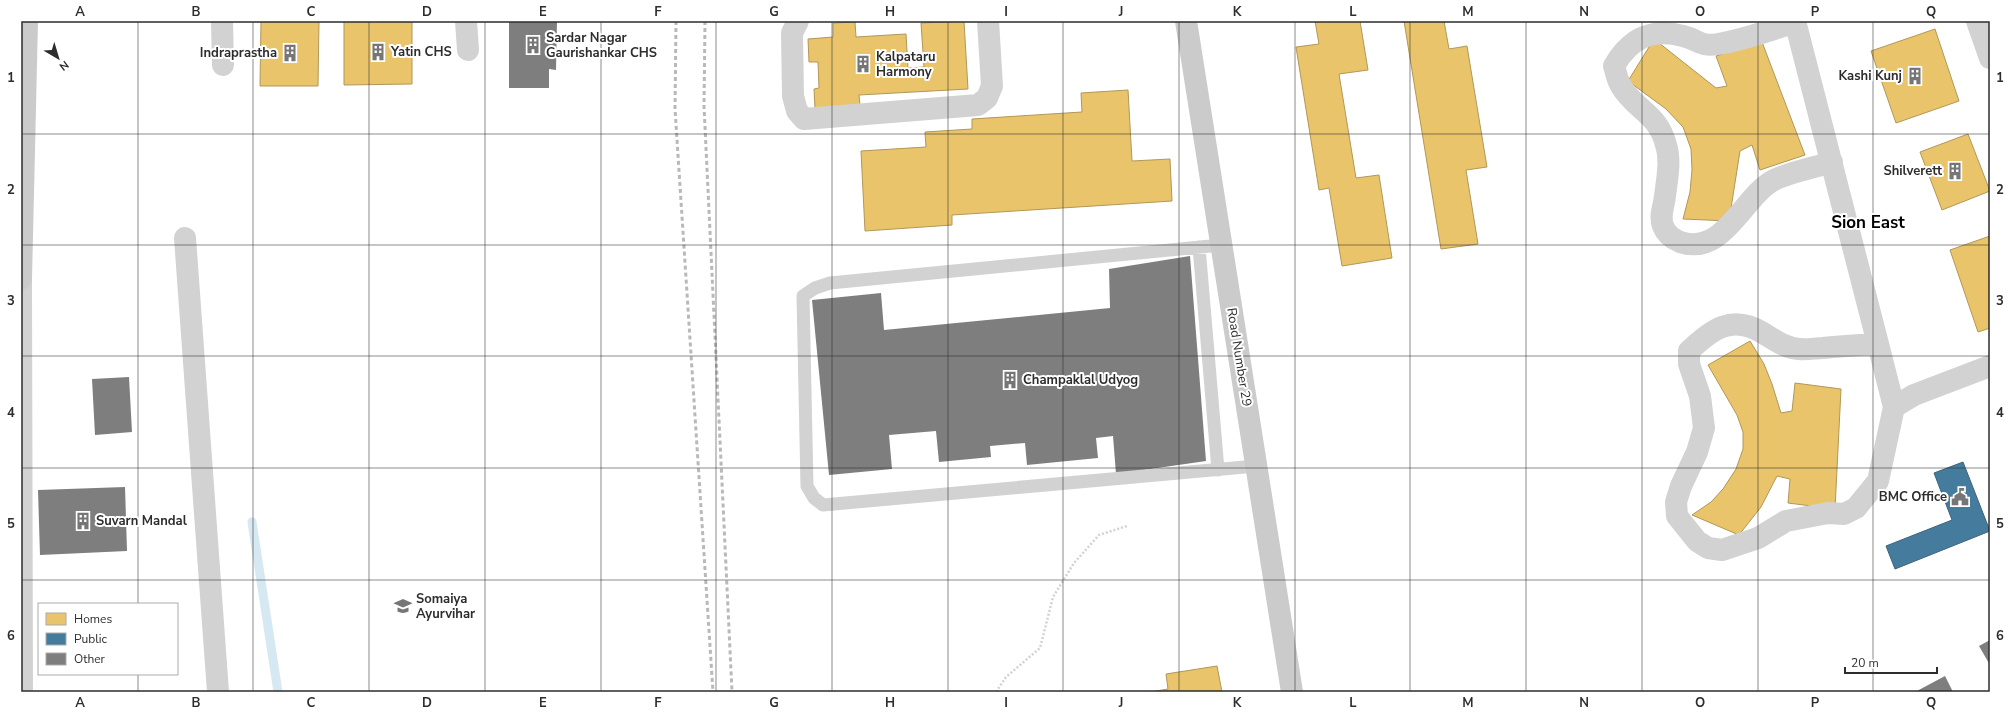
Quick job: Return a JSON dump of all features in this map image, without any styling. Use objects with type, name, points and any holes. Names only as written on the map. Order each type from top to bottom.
[{"type":"main road","points":[[21,279],[27,21]]},
{"type":"main road","name":"Road Number 29","points":[[1186,21],[1292,692]]},
{"type":"street","points":[[222,21],[223,65]]},
{"type":"street","points":[[466,21],[468,50]]},
{"type":"street","points":[[798,21],[792,33],[792,96],[797,111],[804,119],[978,104],[987,98],[992,86],[988,21]]},
{"type":"street","points":[[1977,21],[1990,58]]},
{"type":"street","points":[[1832,162],[1773,180],[1762,189],[1727,228],[1718,235],[1701,243],[1687,244],[1675,240],[1663,227],[1661,215],[1665,198],[1668,159],[1667,146],[1662,132],[1651,115],[1630,98],[1620,86],[1614,66],[1621,54],[1646,35],[1664,33],[1684,37],[1704,46],[1719,44],[1795,22],[1832,162],[1894,407],[1878,481],[1856,508],[1844,514],[1828,513],[1786,521],[1758,538],[1722,550],[1708,548],[1696,541],[1677,516],[1676,502],[1681,486],[1697,452],[1704,428],[1700,396],[1689,364],[1689,351],[1703,337],[1715,329],[1733,323],[1762,332],[1781,345],[1799,349],[1878,344]]},
{"type":"street","points":[[185,238],[218,692]]},
{"type":"street","points":[[21,279],[22,692]]},
{"type":"street","points":[[1894,407],[1914,395],[1990,366]]},
{"type":"lane","points":[[1221,245],[830,283],[815,288],[803,296],[807,486],[814,498],[823,505],[1256,466]]},
{"type":"lane","points":[[1200,247],[1218,470]]},
{"type":"path","points":[[996,692],[1006,676],[1040,648],[1053,597],[1074,563],[1099,535],[1127,526]]},
{"type":"building: Homes","name":"Indraprastha","points":[[261,21],[319,21],[318,86],[260,86]]},
{"type":"building: Homes","name":"Yatin CHS","points":[[344,21],[412,21],[412,84],[344,85]]},
{"type":"building: Homes","name":"Kalpataru Harmony","points":[[964,21],[968,89],[859,95],[860,105],[815,108],[814,89],[819,88],[818,62],[809,62],[808,39],[833,37],[833,23],[855,22],[856,37],[906,34],[908,68],[924,67],[921,23]]},
{"type":"building: Homes","points":[[1315,21],[1360,21],[1368,70],[1339,74],[1356,178],[1379,175],[1392,258],[1342,266],[1329,188],[1319,190],[1296,47],[1319,44]]},
{"type":"building: Homes","points":[[1404,21],[1444,21],[1449,49],[1467,46],[1487,167],[1466,170],[1478,244],[1441,249]]},
{"type":"building: Homes","name":"Kashi Kunj","points":[[1935,29],[1959,101],[1896,123],[1871,51]]},
{"type":"building: Homes","points":[[1654,39],[1716,88],[1727,86],[1716,56],[1762,42],[1805,155],[1760,170],[1752,145],[1740,151],[1729,221],[1683,219],[1690,192],[1692,170],[1691,149],[1683,127],[1666,109],[1628,81]]},
{"type":"building: Homes","points":[[1128,90],[1132,161],[1170,159],[1172,201],[952,215],[952,225],[865,231],[861,151],[926,147],[925,132],[972,129],[972,119],[1082,112],[1081,93]]},
{"type":"building: Homes","name":"Shilverett","points":[[1968,134],[1990,191],[1942,210],[1920,152]]},
{"type":"building: Homes","points":[[1990,236],[1990,328],[1978,332],[1950,250]]},
{"type":"building: Homes","points":[[1750,341],[1764,364],[1781,413],[1792,411],[1795,383],[1841,389],[1835,509],[1788,503],[1790,479],[1777,476],[1761,507],[1739,535],[1692,515],[1711,502],[1723,489],[1736,469],[1743,449],[1743,432],[1737,415],[1708,365]]},
{"type":"building: Homes","points":[[1217,666],[1222,692],[1150,692],[1168,689],[1166,674]]},
{"type":"building: Public","name":"BMC Office","points":[[1963,462],[1990,531],[1895,569],[1886,546],[1952,520],[1934,473]]},
{"type":"building: Other","name":"Sardar Nagar Gaurishankar CHS","points":[[509,21],[557,21],[556,70],[549,69],[549,88],[509,88]]},
{"type":"building: Other","name":"Champaklal Udyog","points":[[1190,256],[1206,461],[1116,474],[1113,436],[1096,438],[1098,458],[1027,465],[1025,443],[990,446],[991,457],[939,462],[936,431],[889,435],[892,469],[829,475],[812,300],[881,293],[884,330],[1110,308],[1109,269]]},
{"type":"building: Other","points":[[129,377],[132,432],[95,435],[92,379]]},
{"type":"building: Other","name":"Suvarn Mandal","points":[[125,487],[127,551],[40,555],[38,490]]},
{"type":"building: Other","points":[[1990,640],[1990,665],[1979,646]]},
{"type":"building: Other","points":[[1945,676],[1953,692],[1915,692]]},
{"type":"waterway","points":[[252,522],[278,692]]},
{"type":"railway","points":[[676,21],[675,109],[713,692]]},
{"type":"railway","points":[[705,21],[704,106],[732,692]]},
{"type":"place","name":"Sardar Nagar Gaurishankar CHS","points":[[533,45]]},
{"type":"place","name":"Yatin CHS","points":[[378,52]]},
{"type":"place","name":"Indraprastha","points":[[290,53]]},
{"type":"place","name":"Kalpataru Harmony","points":[[863,64]]},
{"type":"place","name":"Kashi Kunj","points":[[1915,76]]},
{"type":"place","name":"Shilverett","points":[[1955,171]]},
{"type":"place","name":"Champaklal Udyog","points":[[1010,380]]},
{"type":"place","name":"BMC Office","points":[[1960,497]]},
{"type":"place","name":"Suvarn Mandal","points":[[83,521]]},
{"type":"place","name":"Somaiya Ayurvihar","points":[[403,606]]},
{"type":"district","name":"Sion East","points":[[1868,222]]}]
